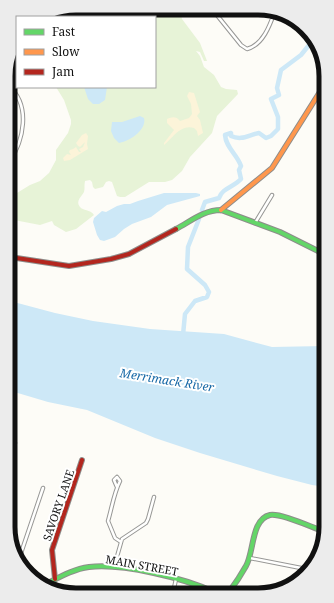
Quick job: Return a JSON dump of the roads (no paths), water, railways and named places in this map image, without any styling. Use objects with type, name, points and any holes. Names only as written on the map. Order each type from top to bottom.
[{"type":"street","points":[[217,15],[241,45],[247,49],[255,45],[264,36],[273,17]]},
{"type":"street","points":[[15,92],[20,100],[23,110],[23,119],[22,128],[15,151]]},
{"type":"street","points":[[221,210],[272,168],[319,93]]},
{"type":"street","points":[[255,223],[272,195]]},
{"type":"street","points":[[15,258],[69,266],[111,259],[130,254],[202,214],[212,210],[221,210],[280,232],[319,252]]},
{"type":"street","name":"SAVORY LANE","points":[[55,579],[52,550],[82,460]]},
{"type":"street","points":[[117,487],[108,521],[115,538],[121,542]]},
{"type":"street","points":[[21,554],[43,488]]},
{"type":"street","points":[[114,567],[121,542],[126,536],[146,523],[154,497]]},
{"type":"street","points":[[232,588],[245,569],[250,558],[257,526],[262,520],[268,516],[280,516],[319,530]]},
{"type":"street","points":[[250,558],[301,568]]},
{"type":"street","name":"MAIN STREET","points":[[50,582],[89,567],[114,567],[176,579],[197,584],[206,588]]},
{"type":"street","points":[[174,588],[176,579]]},
{"type":"water","points":[[76,15],[88,15],[85,16],[64,16]]},
{"type":"water","points":[[84,88],[107,88],[105,100],[99,104],[93,104],[88,99]]},
{"type":"water","points":[[140,116],[144,118],[144,122],[140,131],[128,140],[119,143],[114,138],[111,131],[112,122],[122,122]]},
{"type":"water","points":[[164,193],[196,193],[200,194],[200,196],[167,205],[151,217],[132,224],[115,237],[104,241],[100,240],[93,222],[94,218],[102,211],[106,212],[117,206],[130,204]]},
{"type":"water","name":"Merrimack River","points":[[15,302],[93,321],[150,329],[224,334],[272,347],[319,346],[319,486],[277,476],[200,453],[155,438],[87,410],[48,402],[15,392]]},
{"type":"waterway","points":[[202,210],[205,202],[219,198],[225,190],[241,179],[239,170],[241,166],[227,144],[225,135],[231,133],[231,136],[242,138],[259,133],[266,138],[271,136],[278,129],[278,117],[271,99],[279,95],[277,88],[281,70],[301,55],[310,44]]},
{"type":"waterway","points":[[183,335],[185,314],[195,301],[207,297],[209,292],[205,285],[187,269],[188,247],[199,219]]}]
